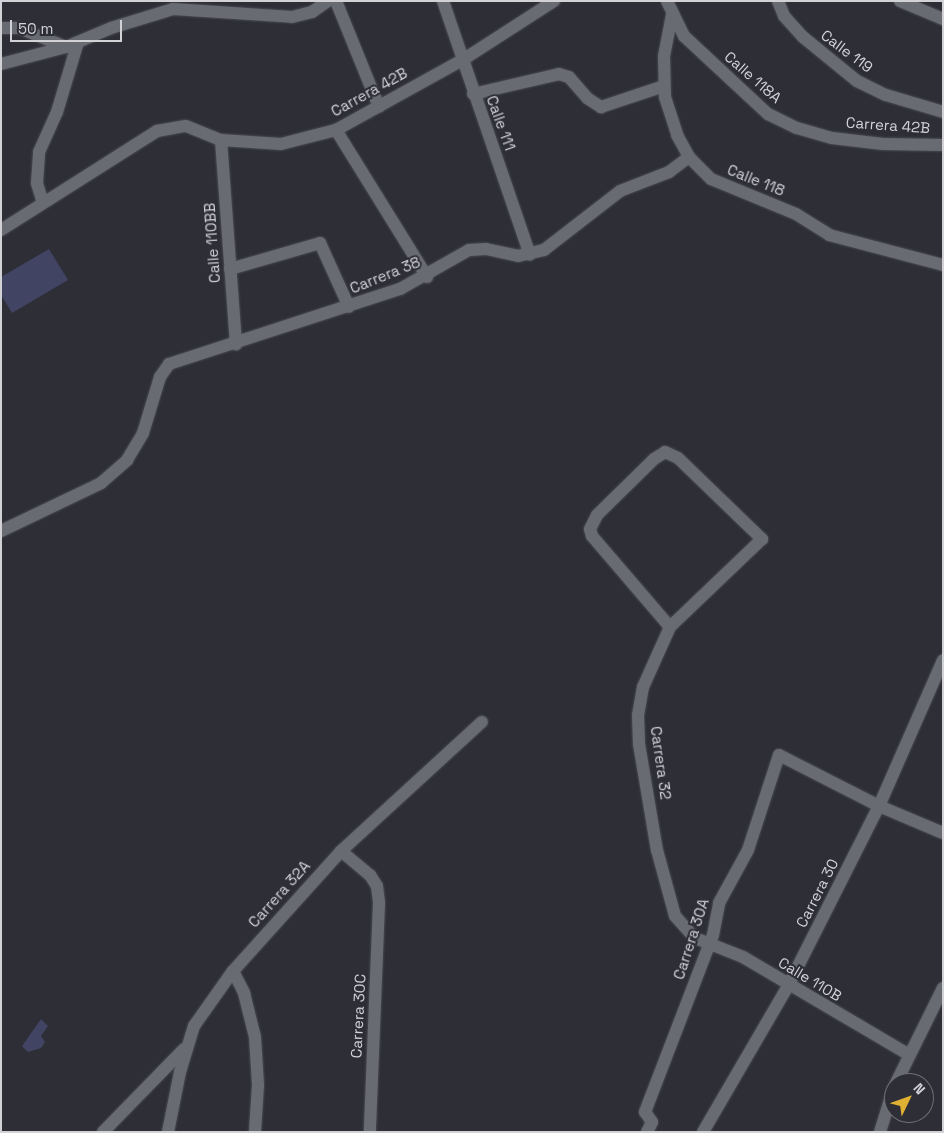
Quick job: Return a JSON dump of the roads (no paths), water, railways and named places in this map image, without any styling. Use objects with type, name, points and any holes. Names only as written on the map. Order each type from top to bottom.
[{"type":"street","points":[[1,64],[72,44],[173,9],[292,17],[312,12],[328,1]]},
{"type":"street","points":[[336,1],[379,107]]},
{"type":"street","name":"Calle 111","points":[[443,1],[464,59],[473,94],[530,255]]},
{"type":"street","name":"Carrera 42B","points":[[1,230],[157,131],[186,126],[221,140],[281,144],[336,130],[464,59],[554,1]]},
{"type":"street","points":[[667,1],[672,15]]},
{"type":"street","name":"Calle 119","points":[[778,1],[784,16],[803,37],[857,81],[886,95],[943,112]]},
{"type":"street","points":[[900,1],[939,18]]},
{"type":"street","name":"Calle 118","points":[[672,15],[664,56],[664,86],[677,135],[689,157],[711,179],[796,214],[830,235],[943,265]]},
{"type":"street","name":"Calle 118A","points":[[672,15],[690,41],[768,114],[797,128],[832,138]]},
{"type":"street","points":[[1,28],[19,28],[72,44]]},
{"type":"street","points":[[43,203],[37,183],[40,152],[57,112],[72,44]]},
{"type":"street","points":[[473,94],[559,74],[569,77],[587,98],[601,106],[664,86]]},
{"type":"street","points":[[336,130],[427,276]]},
{"type":"street","name":"Carrera 42B","points":[[832,138],[883,144],[943,145]]},
{"type":"street","name":"Calle 110BB","points":[[221,140],[236,344]]},
{"type":"street","points":[[530,255],[544,250],[620,191],[644,179],[669,172],[689,157]]},
{"type":"street","points":[[230,269],[320,243],[349,307]]},
{"type":"street","name":"Carrera 38","points":[[1,532],[101,484],[127,460],[143,433],[160,377],[169,364],[349,307],[427,276],[469,250],[530,255]]},
{"type":"street","name":"Carrera 32","points":[[670,628],[592,536],[592,522],[654,459],[665,452],[678,458],[762,539],[670,628],[644,686],[638,715],[640,744],[668,899],[675,916],[695,938]]},
{"type":"street","name":"Carrera 30","points":[[703,1132],[788,986],[879,806],[943,660]]},
{"type":"street","name":"Carrera 32A","points":[[168,1132],[186,1047],[194,1026],[233,971],[341,851],[482,722]]},
{"type":"street","name":"Carrera 30A","points":[[648,1132],[652,1122],[645,1112],[707,944],[713,934],[719,903],[748,850],[779,755],[879,806]]},
{"type":"street","points":[[879,806],[943,833]]},
{"type":"street","name":"Carrera 30C","points":[[341,851],[370,875],[377,886],[379,902],[370,1132]]},
{"type":"street","name":"Calle 110B","points":[[695,938],[742,957],[788,986],[908,1054]]},
{"type":"street","points":[[233,971],[244,993],[255,1037],[258,1085],[255,1132]]},
{"type":"street","points":[[900,1073],[908,1054],[943,988]]},
{"type":"street","points":[[104,1132],[186,1047]]},
{"type":"street","points":[[880,1132],[884,1119]]}]
